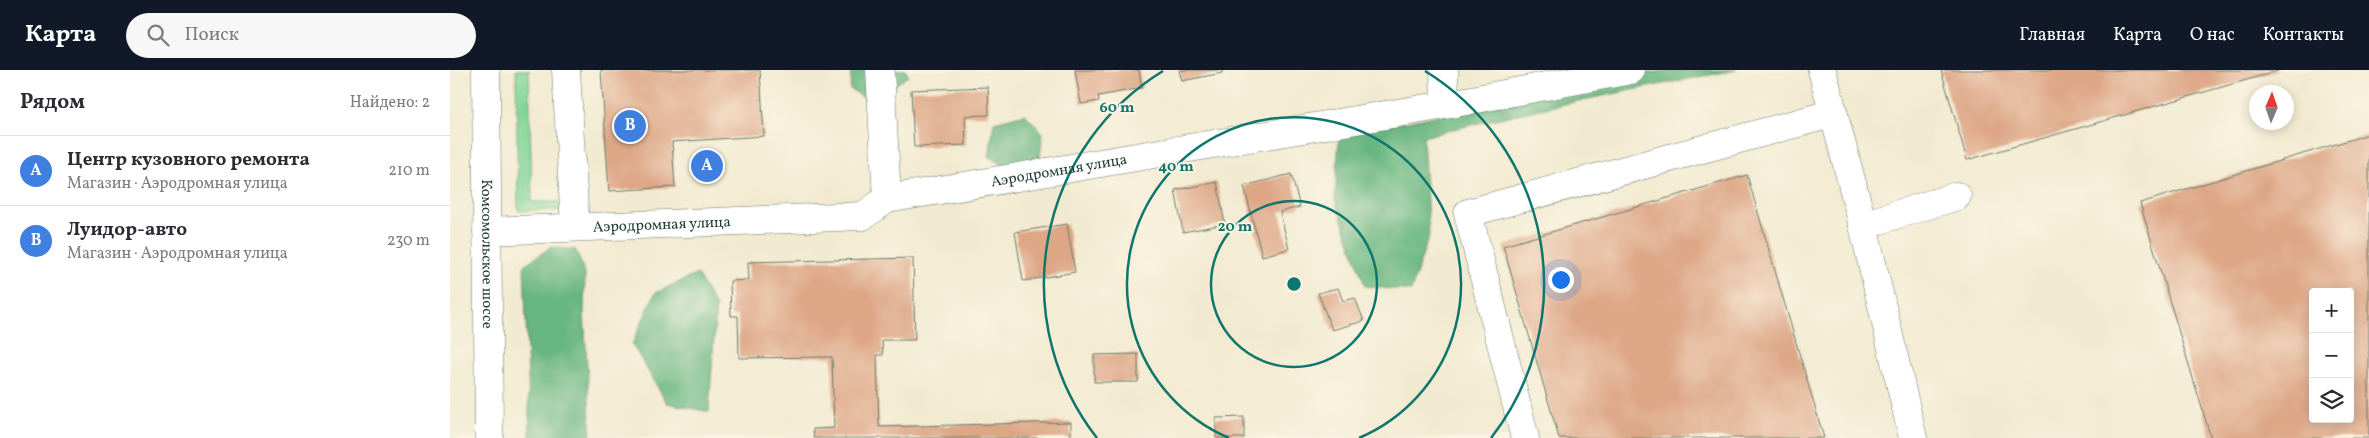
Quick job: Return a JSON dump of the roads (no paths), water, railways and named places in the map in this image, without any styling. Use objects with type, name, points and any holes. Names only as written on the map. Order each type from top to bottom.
[{"type":"street","name":"Комсомольское шоссе","points":[[486,70],[489,438]]},
{"type":"street","points":[[566,70],[575,227]]},
{"type":"street","points":[[880,70],[887,199]]},
{"type":"street","points":[[1444,70],[1445,105]]},
{"type":"street","name":"Аэродромная улица","points":[[487,231],[863,216],[887,199],[1445,105],[1631,70]]},
{"type":"street","points":[[1822,70],[1832,114],[1863,225],[1913,438]]},
{"type":"street","points":[[1525,438],[1468,213],[1832,114]]},
{"type":"street","points":[[1863,225],[1957,196]]},
{"type":"place","name":"Луидор-авто","points":[[630,126]]},
{"type":"place","name":"Центр кузовного ремонта","points":[[707,166]]}]
